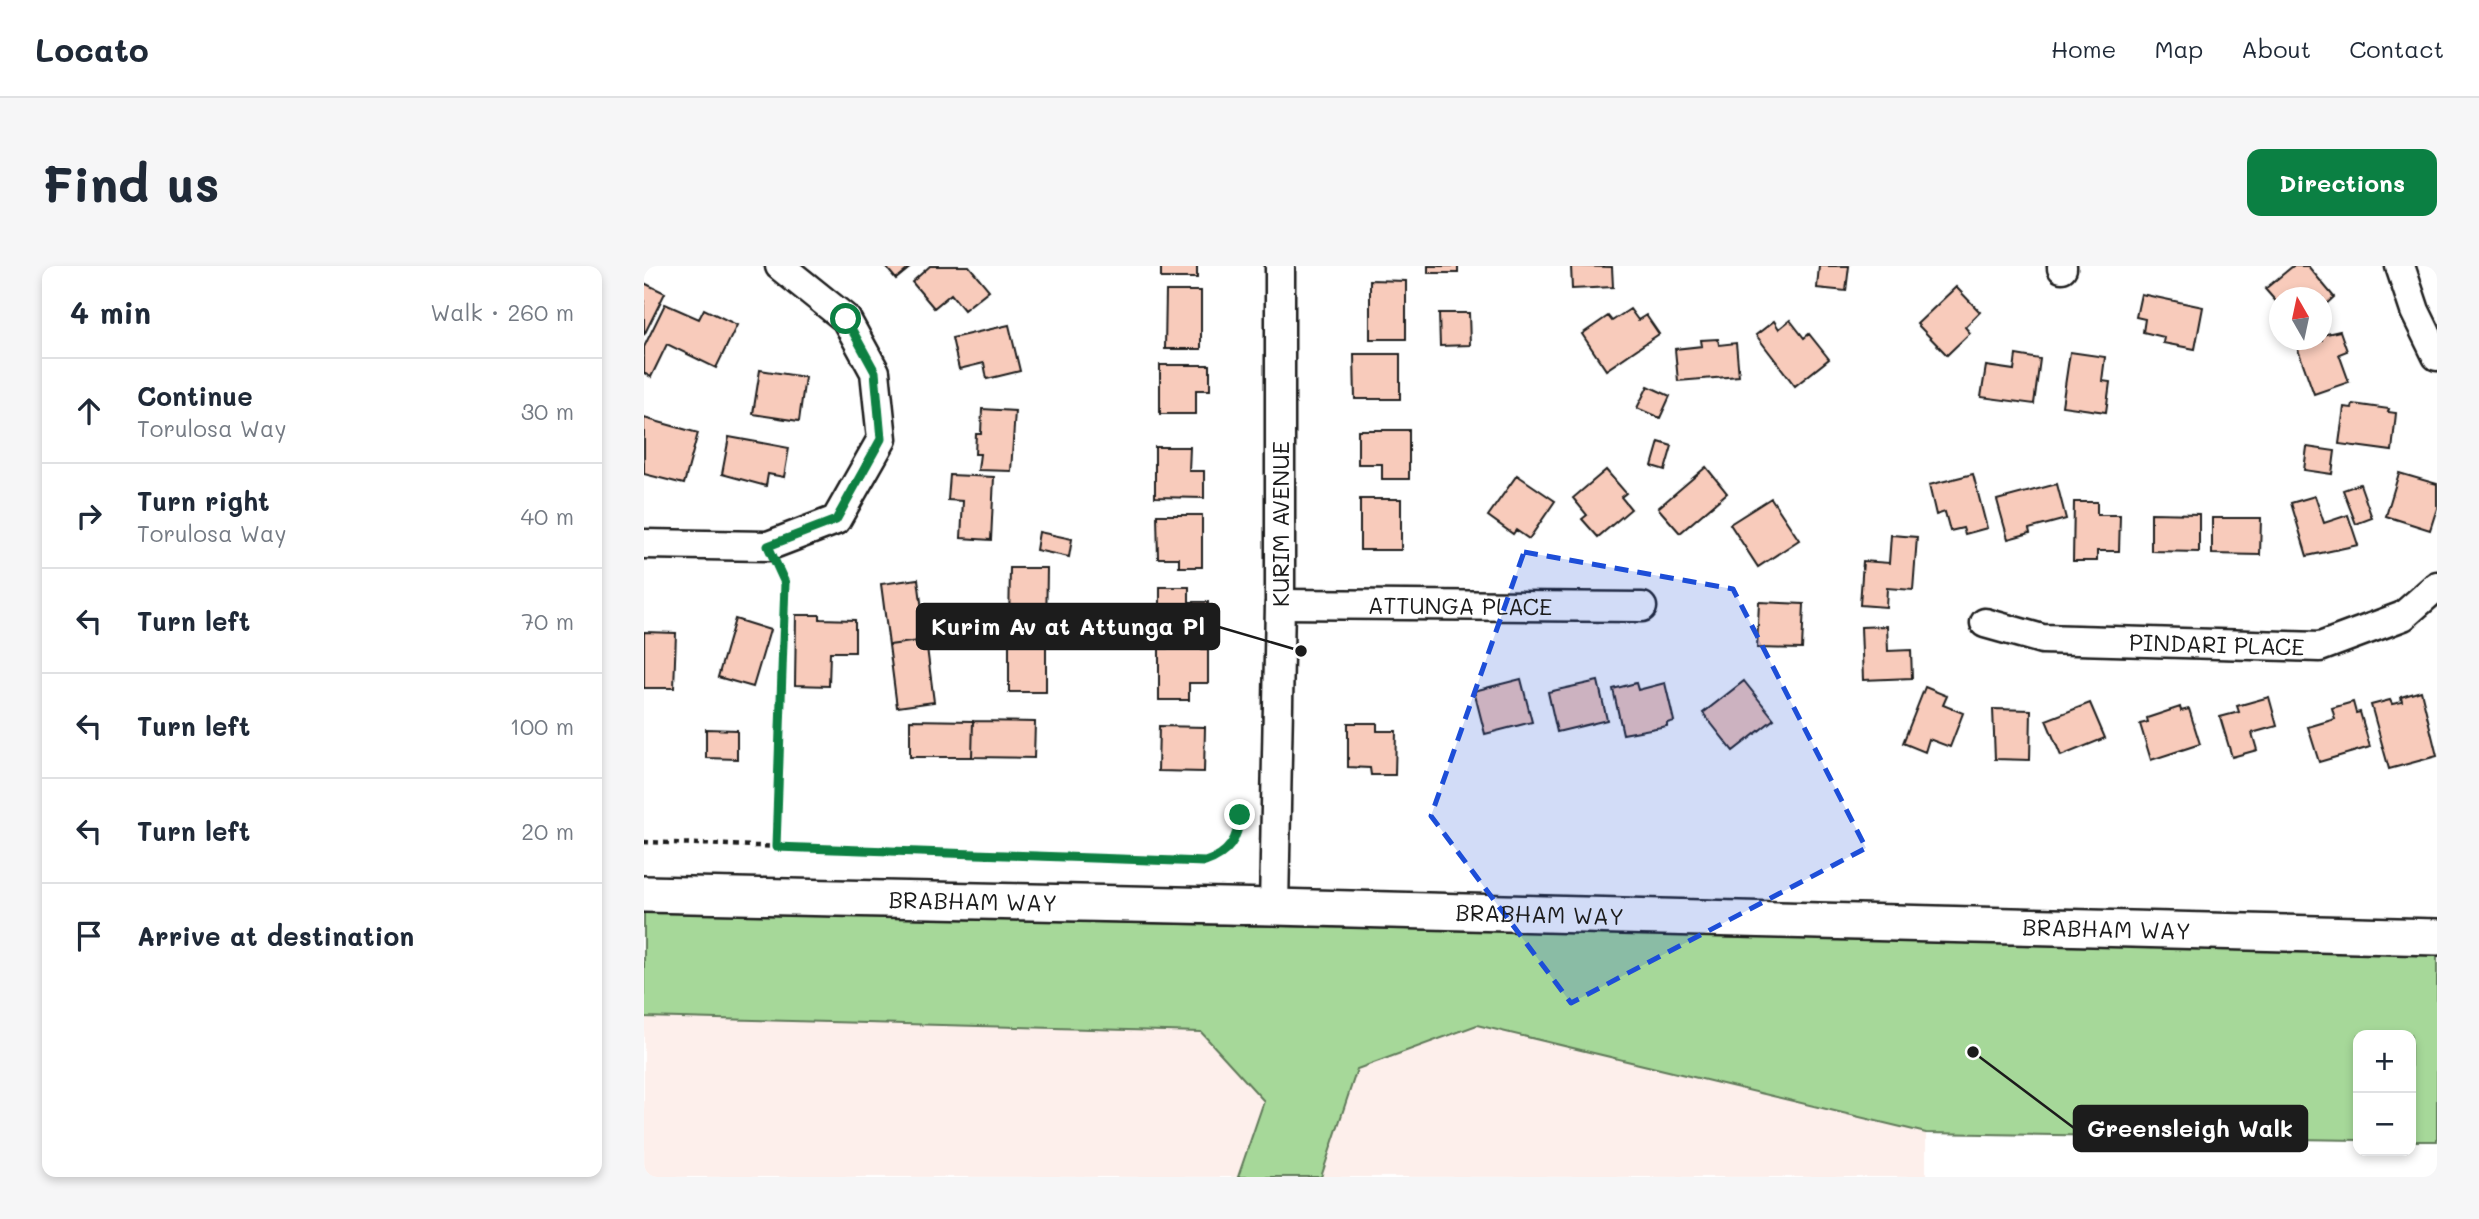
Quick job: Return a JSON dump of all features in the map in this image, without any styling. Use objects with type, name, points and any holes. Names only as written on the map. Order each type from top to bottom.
[{"type":"main road","name":"BRABHAM WAY","points":[[644,894],[1274,907],[2437,937]]},
{"type":"street","points":[[644,544],[768,546],[836,520],[881,439],[875,372],[846,319],[780,266]]},
{"type":"street","name":"KURIM AVENUE","points":[[1274,907],[1280,604],[1280,266]]},
{"type":"street","points":[[2400,266],[2415,311],[2437,356]]},
{"type":"street","name":"PINDARI PLACE","points":[[1985,623],[2042,639],[2320,647],[2403,616],[2437,586]]},
{"type":"street","name":"ATTUNGA PLACE","points":[[1280,604],[1642,607]]},
{"type":"path","points":[[768,546],[785,583],[776,847]]},
{"type":"path","points":[[644,842],[1205,862],[1219,857],[1230,847],[1238,834],[1240,815],[1275,815]]},
{"type":"highlighted area","points":[[1524,552],[1733,589],[1866,848],[1571,1003],[1431,816]]},
{"type":"shaded area","points":[[644,1017],[1201,1032],[1264,1101],[1238,1177],[644,1177]]},
{"type":"shaded area","points":[[1477,1025],[1926,1133],[1926,1177],[1321,1177],[1357,1069]]},
{"type":"green space","points":[[644,912],[2437,952],[2437,1141],[2416,1141],[2416,1030],[2353,1030],[2353,1140],[1926,1133],[1477,1025],[1357,1069],[1321,1177],[1238,1177],[1264,1101],[1201,1032],[644,1017]]},
{"type":"building","points":[[885,266],[912,266],[896,279]]},
{"type":"building","points":[[930,266],[969,266],[989,290],[964,310],[951,294],[934,308],[912,282]]},
{"type":"building","points":[[1161,266],[1197,266],[1197,278],[1161,278]]},
{"type":"building","points":[[1428,266],[1458,266],[1458,273],[1428,273]]},
{"type":"building","points":[[1571,266],[1612,267],[1613,287],[1572,289]]},
{"type":"building","points":[[1819,266],[1849,266],[1846,291],[1817,288]]},
{"type":"building","points":[[2293,266],[2308,266],[2326,287],[2269,287],[2269,294],[2265,289]]},
{"type":"building","points":[[1370,280],[1406,281],[1406,339],[1370,339]]},
{"type":"building","points":[[644,283],[665,293],[644,335]]},
{"type":"building","points":[[1956,287],[1980,312],[1965,327],[1970,333],[1947,355],[1917,324]]},
{"type":"building","points":[[1166,291],[1201,291],[1201,349],[1165,349]]},
{"type":"building","points":[[2141,294],[2203,307],[2195,349],[2163,343],[2164,337],[2143,332],[2145,319],[2136,317]]},
{"type":"building","points":[[665,304],[699,319],[704,309],[737,325],[716,368],[667,344],[651,377],[644,373],[644,347]]},
{"type":"building","points":[[1630,309],[1638,320],[1646,315],[1659,334],[1606,370],[1582,334],[1608,316],[1612,321]]},
{"type":"building","points":[[1439,313],[1469,313],[1470,345],[1440,346]]},
{"type":"building","points":[[1790,320],[1804,338],[1809,334],[1829,359],[1795,386],[1756,335],[1774,321],[1779,329]]},
{"type":"building","points":[[1009,325],[1020,371],[987,379],[984,363],[959,369],[952,338]]},
{"type":"building","points":[[2340,331],[2347,351],[2339,354],[2349,382],[2314,394],[2298,350],[2332,350],[2332,333]]},
{"type":"building","points":[[1718,339],[1719,345],[1736,343],[1739,376],[1678,381],[1675,349],[1702,346],[1701,340]]},
{"type":"building","points":[[2070,352],[2105,357],[2102,381],[2110,382],[2106,412],[2062,406]]},
{"type":"building","points":[[1354,354],[1400,354],[1400,399],[1355,399]]},
{"type":"building","points":[[2016,355],[2040,359],[2034,404],[1981,397],[1986,366],[2014,370]]},
{"type":"building","points":[[1160,365],[1210,365],[1210,390],[1196,390],[1196,414],[1160,414]]},
{"type":"building","points":[[760,370],[805,377],[799,421],[753,414]]},
{"type":"building","points":[[1648,386],[1670,396],[1660,418],[1637,408]]},
{"type":"building","points":[[2353,404],[2389,409],[2388,412],[2396,413],[2392,451],[2339,444],[2344,407],[2352,408]]},
{"type":"building","points":[[982,409],[1015,411],[1011,471],[978,470],[980,454],[975,454],[976,434],[981,434]]},
{"type":"building","points":[[644,418],[698,433],[684,484],[644,474]]},
{"type":"building","points":[[1358,430],[1409,430],[1409,479],[1382,479],[1382,464],[1358,464]]},
{"type":"building","points":[[729,437],[789,448],[784,477],[768,474],[766,486],[722,474]]},
{"type":"building","points":[[1659,442],[1672,446],[1665,470],[1652,466]]},
{"type":"building","points":[[1155,447],[1190,447],[1189,471],[1204,471],[1204,498],[1155,497]]},
{"type":"building","points":[[2307,447],[2335,451],[2332,474],[2304,470]]},
{"type":"building","points":[[1706,467],[1727,493],[1680,533],[1658,508]]},
{"type":"building","points":[[1606,470],[1626,493],[1621,497],[1631,509],[1598,537],[1582,519],[1587,515],[1573,498]]},
{"type":"building","points":[[2399,473],[2437,484],[2437,508],[2430,530],[2386,516]]},
{"type":"building","points":[[1973,474],[1987,528],[1965,534],[1963,528],[1950,531],[1945,512],[1936,515],[1929,485]]},
{"type":"building","points":[[950,475],[994,477],[991,540],[961,538],[963,501],[948,500]]},
{"type":"building","points":[[1517,475],[1555,501],[1529,539],[1516,530],[1513,534],[1488,516]]},
{"type":"building","points":[[2057,484],[2066,519],[2029,529],[2030,533],[2008,539],[1997,500]]},
{"type":"building","points":[[2360,484],[2372,518],[2356,524],[2343,490]]},
{"type":"building","points":[[2315,496],[2324,523],[2348,515],[2358,545],[2307,556],[2291,503]]},
{"type":"building","points":[[1771,498],[1799,540],[1758,567],[1730,524]]},
{"type":"building","points":[[1360,499],[1401,499],[1401,550],[1360,550]]},
{"type":"building","points":[[2074,502],[2097,502],[2097,515],[2120,515],[2119,551],[2097,551],[2097,561],[2073,561]]},
{"type":"building","points":[[2151,513],[2199,514],[2199,552],[2151,551]]},
{"type":"building","points":[[1157,515],[1202,515],[1202,567],[1179,567],[1179,558],[1158,558]]},
{"type":"building","points":[[2212,518],[2261,518],[2260,555],[2212,554]]},
{"type":"building","points":[[1039,532],[1072,539],[1069,557],[1036,550]]},
{"type":"building","points":[[1891,535],[1917,537],[1913,590],[1887,588],[1886,607],[1860,605],[1863,561],[1889,563]]},
{"type":"building","points":[[1010,568],[1047,568],[1046,629],[1009,628]]},
{"type":"building","points":[[918,579],[926,640],[889,645],[881,584]]},
{"type":"building","points":[[1160,587],[1189,587],[1189,602],[1208,602],[1208,638],[1160,638]]},
{"type":"building","points":[[1759,602],[1804,604],[1802,649],[1757,648]]},
{"type":"building","points":[[796,615],[855,620],[855,652],[830,652],[829,686],[795,685]]},
{"type":"building","points":[[735,619],[770,630],[753,687],[718,677]]},
{"type":"building","points":[[1887,626],[1888,651],[1911,650],[1912,678],[1863,680],[1861,627]]},
{"type":"building","points":[[1009,628],[1046,629],[1046,692],[1009,692]]},
{"type":"building","points":[[644,632],[676,633],[674,688],[644,688]]},
{"type":"building","points":[[926,640],[934,702],[897,707],[889,645]]},
{"type":"building","points":[[1159,648],[1208,649],[1208,683],[1189,683],[1189,700],[1159,700]]},
{"type":"building","points":[[1521,679],[1532,722],[1485,734],[1474,691]]},
{"type":"building","points":[[1598,681],[1607,720],[1557,732],[1548,692]]},
{"type":"building","points":[[1744,681],[1774,719],[1733,751],[1703,713]]},
{"type":"building","points":[[1636,683],[1638,690],[1665,683],[1674,721],[1667,723],[1667,726],[1623,734],[1613,689]]},
{"type":"building","points":[[1925,687],[1947,696],[1943,705],[1963,713],[1950,747],[1929,739],[1925,752],[1903,743]]},
{"type":"building","points":[[2421,691],[2437,756],[2389,769],[2371,705],[2390,700],[2392,704],[2402,702],[2401,697]]},
{"type":"building","points":[[2269,697],[2277,726],[2252,733],[2257,750],[2232,757],[2220,717],[2239,712],[2237,706]]},
{"type":"building","points":[[2353,702],[2356,713],[2360,712],[2370,747],[2319,762],[2308,727],[2335,719],[2332,708]]},
{"type":"building","points":[[2090,703],[2105,738],[2061,756],[2046,720]]},
{"type":"building","points":[[2180,707],[2181,711],[2189,709],[2200,744],[2151,760],[2140,724],[2148,722],[2147,718]]},
{"type":"building","points":[[1993,709],[2031,710],[2030,760],[1995,759]]},
{"type":"building","points":[[910,720],[973,721],[972,757],[910,757]]},
{"type":"building","points":[[973,721],[1035,722],[1034,758],[972,757]]},
{"type":"building","points":[[1348,723],[1377,723],[1377,731],[1396,731],[1395,775],[1371,775],[1370,768],[1348,767]]},
{"type":"building","points":[[1159,726],[1205,727],[1204,772],[1158,771]]},
{"type":"building","points":[[706,729],[737,730],[737,759],[706,758]]},
{"type":"place","name":"Kurim Av at Attunga Pl","points":[[1301,651]]},
{"type":"place","name":"Greensleigh Walk","points":[[1973,1052]]},
{"type":"route","points":[[846,319],[875,372],[881,439],[836,520],[768,546],[785,583],[776,847],[1205,862],[1219,857],[1230,847],[1238,834],[1240,815]]}]
